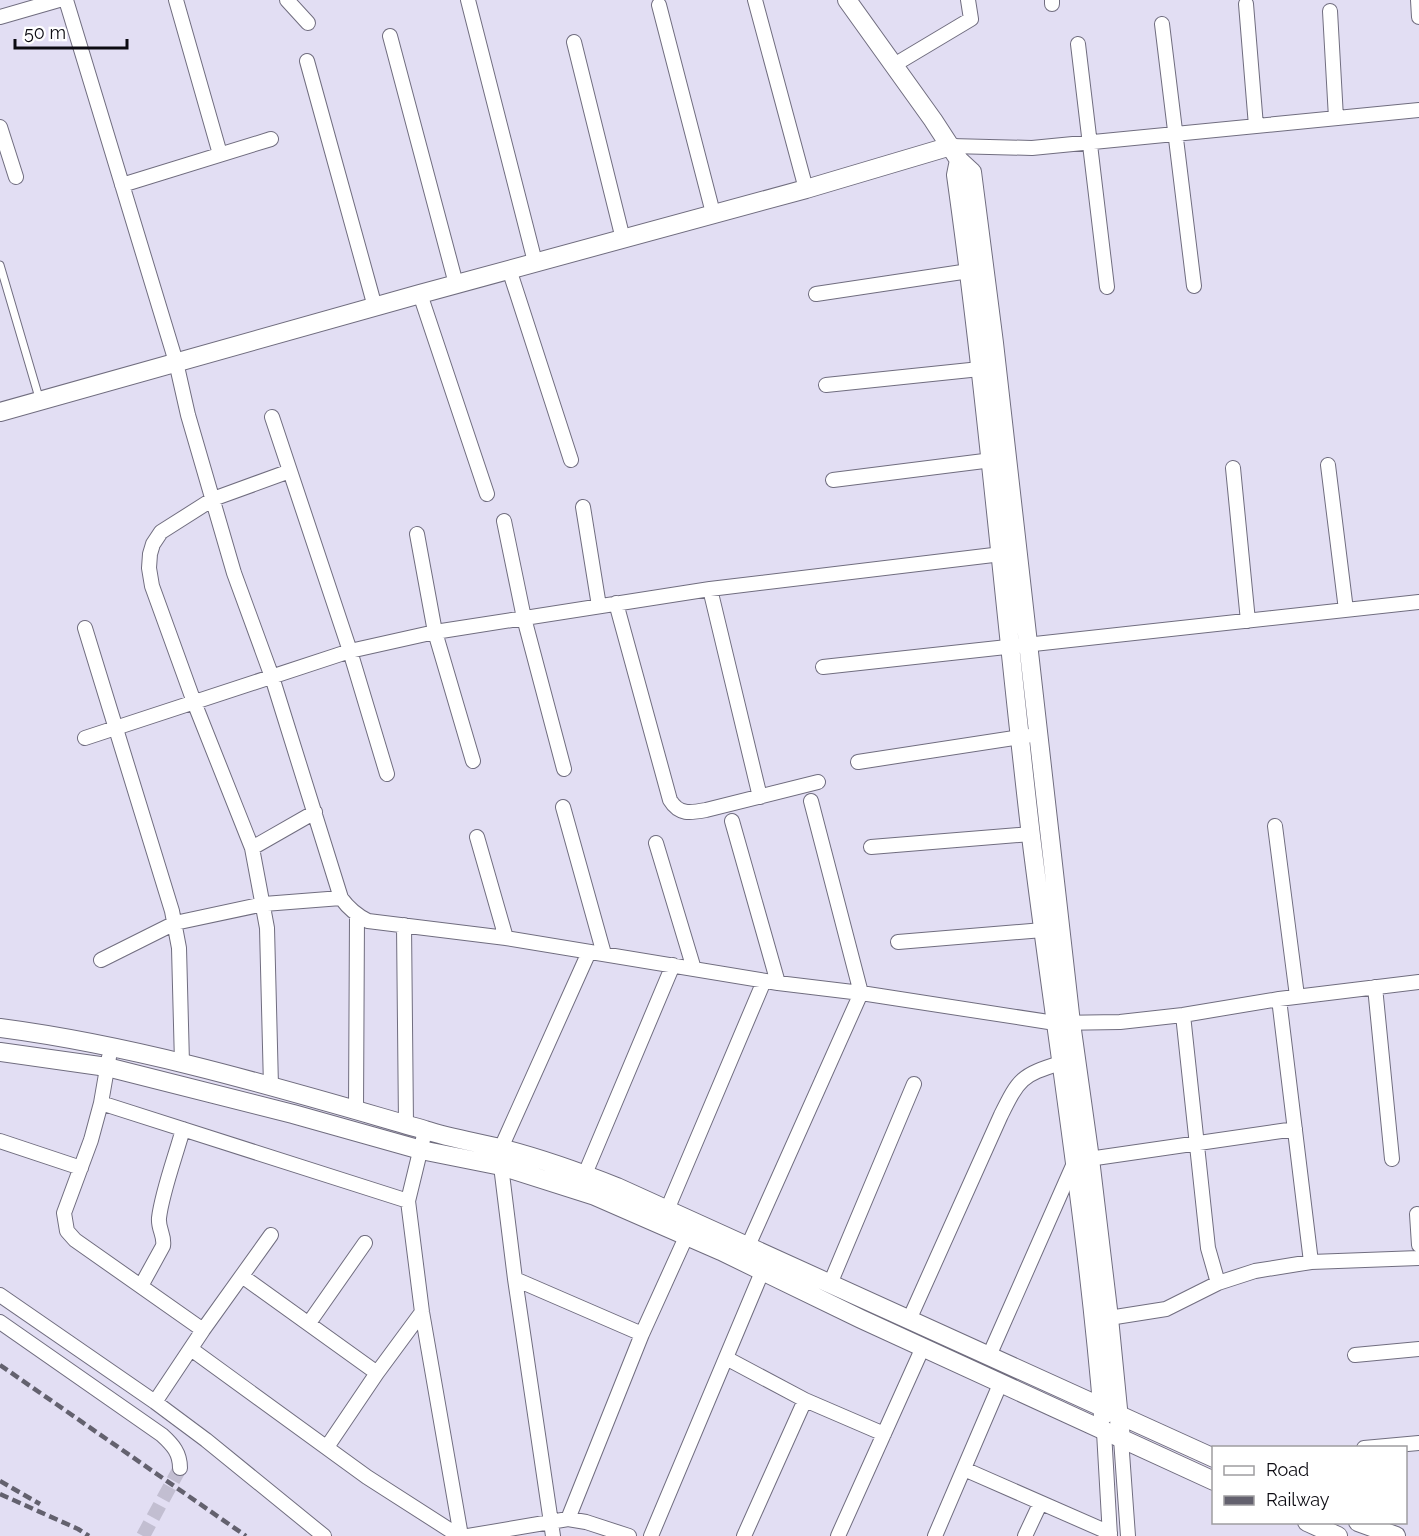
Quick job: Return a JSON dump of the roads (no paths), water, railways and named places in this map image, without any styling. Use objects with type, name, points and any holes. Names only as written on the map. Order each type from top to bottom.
[{"type":"street","points":[[0,17],[59,0]]},
{"type":"street","points":[[66,0],[176,362],[188,416],[234,573],[272,676],[341,898],[357,916],[368,921],[506,938],[771,982],[1063,1023],[1120,1022],[1183,1015],[1297,996],[1419,982]]},
{"type":"street","points":[[176,0],[220,154]]},
{"type":"street","points":[[287,0],[308,23]]},
{"type":"street","points":[[468,0],[535,262]]},
{"type":"street","points":[[755,0],[806,189]]},
{"type":"street","points":[[847,0],[955,153],[972,172],[998,460],[1028,736],[1063,1023],[1109,1318],[1110,1411]]},
{"type":"street","points":[[894,65],[971,19],[968,0]]},
{"type":"street","points":[[1418,0],[1419,17]]},
{"type":"street","points":[[1246,4],[1256,126]]},
{"type":"street","points":[[659,5],[713,213]]},
{"type":"street","points":[[1330,11],[1336,118]]},
{"type":"street","points":[[1162,24],[1194,286]]},
{"type":"street","points":[[390,36],[456,284]]},
{"type":"street","points":[[574,42],[623,239]]},
{"type":"street","points":[[1078,44],[1107,287]]},
{"type":"street","points":[[307,61],[375,307]]},
{"type":"street","points":[[0,412],[713,213],[955,153],[1176,135],[1419,110]]},
{"type":"street","points":[[0,127],[16,177]]},
{"type":"street","points":[[122,185],[271,139]]},
{"type":"street","points":[[955,153],[980,369],[998,460]]},
{"type":"street","points":[[509,269],[571,460]]},
{"type":"street","points":[[816,294],[969,271]]},
{"type":"street","points":[[420,294],[487,494]]},
{"type":"street","points":[[826,385],[980,369]]},
{"type":"street","points":[[272,417],[350,651],[387,774]]},
{"type":"street","points":[[833,480],[998,460]]},
{"type":"street","points":[[1328,465],[1346,610]]},
{"type":"street","points":[[1233,468],[1248,621]]},
{"type":"street","points":[[271,1086],[267,928],[252,848],[194,702],[152,586],[149,568],[153,544],[161,532],[213,499],[290,471]]},
{"type":"street","points":[[584,507],[599,606]]},
{"type":"street","points":[[504,521],[524,618],[564,769]]},
{"type":"street","points":[[417,534],[435,632],[473,761]]},
{"type":"street","points":[[85,738],[350,651],[435,632],[710,589],[1008,553]]},
{"type":"street","points":[[710,589],[760,797]]},
{"type":"street","points":[[823,667],[1419,602]]},
{"type":"street","points":[[616,603],[670,800],[675,808],[680,812],[691,813],[818,782]]},
{"type":"street","points":[[85,628],[175,923],[179,948],[182,1063]]},
{"type":"street","points":[[858,762],[1028,736]]},
{"type":"street","points":[[1028,736],[1031,834],[1043,930],[1063,1023],[1061,1063],[1083,1160],[1082,1203],[1128,1536]]},
{"type":"street","points":[[748,1246],[861,993],[811,801]]},
{"type":"street","points":[[563,807],[604,954]]},
{"type":"street","points":[[252,848],[315,812]]},
{"type":"street","points":[[667,1210],[771,982],[732,821]]},
{"type":"street","points":[[1275,826],[1297,996]]},
{"type":"street","points":[[871,847],[1031,834]]},
{"type":"street","points":[[477,837],[506,938]]},
{"type":"street","points":[[656,843],[694,969]]},
{"type":"street","points":[[101,960],[175,923],[264,904],[341,898]]},
{"type":"street","points":[[356,1109],[357,916]]},
{"type":"street","points":[[404,926],[406,1124]]},
{"type":"street","points":[[898,942],[1043,930]]},
{"type":"street","points":[[553,1536],[515,1279],[501,1157],[589,952]]},
{"type":"street","points":[[585,1174],[673,965]]},
{"type":"street","points":[[1375,987],[1392,1159]]},
{"type":"street","points":[[1279,999],[1311,1262]]},
{"type":"street","points":[[1183,1015],[1208,1248],[1218,1283]]},
{"type":"street","points":[[0,1029],[110,1047],[182,1063],[356,1109],[501,1157],[721,1251],[1113,1436],[1212,1480]]},
{"type":"street","points":[[110,1047],[101,1103],[64,1213],[67,1232],[75,1240],[203,1330]]},
{"type":"street","points":[[0,1053],[107,1067],[293,1114],[421,1150],[501,1157],[585,1174],[1212,1457]]},
{"type":"street","points":[[909,1320],[1000,1115],[1016,1086],[1036,1070],[1061,1063]]},
{"type":"street","points":[[830,1284],[914,1084]]},
{"type":"street","points":[[101,1103],[408,1201]]},
{"type":"street","points":[[141,1287],[163,1246],[164,1240],[159,1227],[160,1212],[183,1129]]},
{"type":"street","points":[[1083,1160],[1295,1129]]},
{"type":"street","points":[[425,1131],[408,1201],[422,1312],[460,1536]]},
{"type":"street","points":[[0,1141],[81,1168]]},
{"type":"street","points":[[988,1356],[1083,1160]]},
{"type":"street","points":[[1417,1214],[1419,1245]]},
{"type":"street","points":[[155,1402],[271,1235]]},
{"type":"street","points":[[568,1519],[642,1334],[686,1237]]},
{"type":"street","points":[[309,1323],[365,1243]]},
{"type":"street","points":[[1109,1318],[1166,1309],[1218,1283],[1255,1271],[1311,1262],[1419,1258]]},
{"type":"street","points":[[651,1536],[762,1272]]},
{"type":"street","points":[[242,1276],[377,1373]]},
{"type":"street","points":[[515,1279],[642,1334]]},
{"type":"street","points":[[0,1295],[155,1402],[206,1440],[324,1536]]},
{"type":"street","points":[[327,1447],[422,1312]]},
{"type":"street","points":[[0,1322],[162,1435],[174,1446],[180,1468]]},
{"type":"street","points":[[838,1536],[923,1347]]},
{"type":"street","points":[[191,1349],[367,1477],[460,1536]]},
{"type":"street","points":[[1355,1355],[1419,1349]]},
{"type":"street","points":[[726,1358],[805,1400],[884,1434]]},
{"type":"street","points":[[935,1536],[1001,1382]]},
{"type":"street","points":[[744,1536],[805,1400]]},
{"type":"street","points":[[964,1470],[1110,1535],[1113,1436]]},
{"type":"street","points":[[1386,1446],[1419,1443]]},
{"type":"street","points":[[1025,1536],[1040,1504]]},
{"type":"street","points":[[468,1536],[568,1519],[586,1522],[629,1536]]},
{"type":"street","points":[[1311,1524],[1329,1534]]},
{"type":"street","points":[[1363,1524],[1396,1536]]},
{"type":"lane","points":[[0,265],[40,401]]},
{"type":"tunnel","points":[[143,1536],[180,1468]]},
{"type":"railway","points":[[0,1365],[246,1536]]},
{"type":"railway","points":[[0,1481],[40,1504]]},
{"type":"railway","points":[[0,1494],[89,1536]]}]
